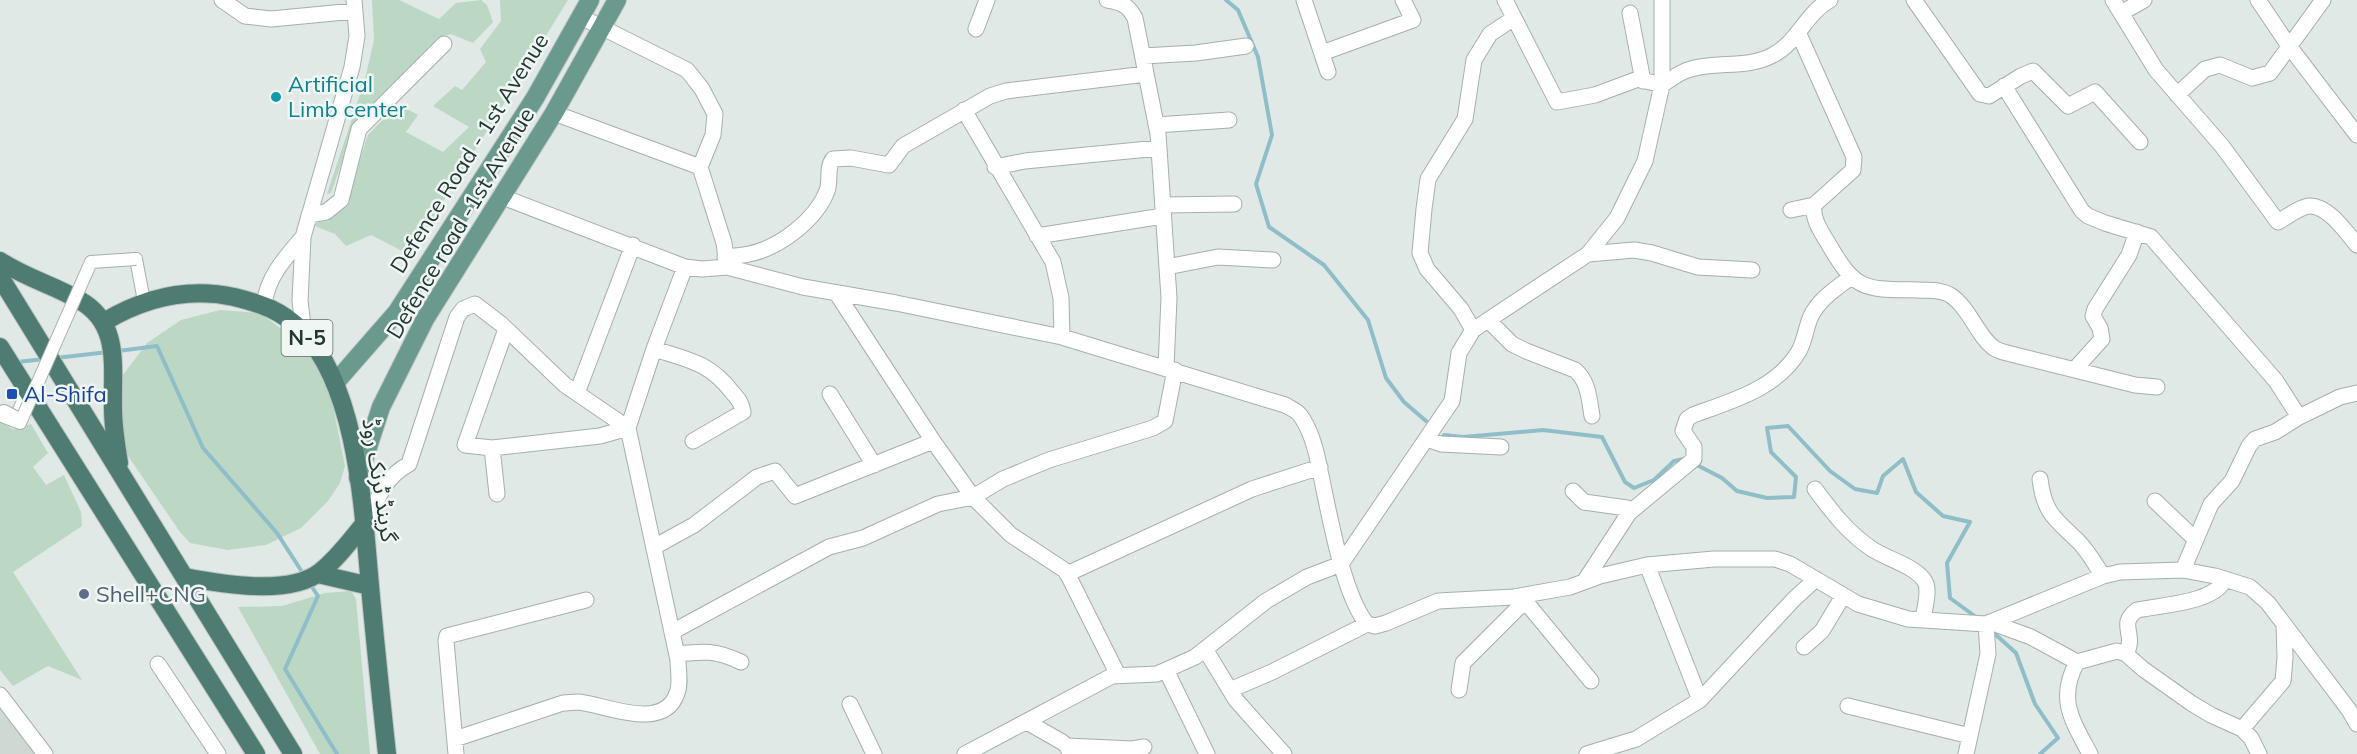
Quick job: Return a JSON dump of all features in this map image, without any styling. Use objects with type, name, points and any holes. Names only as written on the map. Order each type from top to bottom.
[{"type":"highway","points":[[0,261],[19,273],[79,300],[92,309],[104,322],[111,338],[114,435],[120,472]]},
{"type":"highway","points":[[0,277],[293,754]]},
{"type":"highway","name":"گرینڈ ٹرنک روڈ","points":[[104,322],[126,309],[178,293],[218,294],[264,304],[286,317],[304,333],[335,382],[351,431],[364,528],[387,754]]},
{"type":"highway","points":[[0,347],[256,754]]},
{"type":"highway","points":[[185,577],[216,583],[262,587],[294,582],[318,574],[364,528]]},
{"type":"highway","points":[[318,574],[370,586]]},
{"type":"main road","name":"Defence Road - 1st Avenue","points":[[335,382],[397,312],[535,98],[590,0]]},
{"type":"main road","name":"Defence road -1st Avenue","points":[[358,478],[381,407],[420,329],[554,114],[617,0]]},
{"type":"street","points":[[222,0],[245,16],[271,19],[355,3],[357,36],[352,67],[303,237],[300,301],[304,333]]},
{"type":"street","points":[[976,29],[987,0]]},
{"type":"street","points":[[672,632],[829,548],[863,538],[938,504],[973,497],[1003,479],[1049,460],[1153,428],[1165,421],[1171,368],[1169,298],[1156,125],[1135,18],[1130,9],[1121,2],[1107,0]]},
{"type":"street","points":[[1304,0],[1328,72]]},
{"type":"street","points":[[1322,53],[1413,20],[1403,0]]},
{"type":"street","points":[[1505,0],[1557,102],[1595,96],[1638,79],[1662,85],[1690,69],[1749,64],[1775,54],[1823,4],[1830,0]]},
{"type":"street","points":[[965,754],[1112,676],[1157,674],[1195,657],[1266,601],[1307,578],[1341,564],[1452,401],[1456,362],[1473,330],[1588,254],[1617,218],[1645,161],[1662,85],[1662,0]]},
{"type":"street","points":[[1914,0],[1980,94],[1989,96],[2033,71],[2068,106],[2095,92],[2140,142]]},
{"type":"street","points":[[2144,0],[2117,6],[2156,70],[2222,146],[2278,222],[2302,208],[2311,206],[2333,216],[2357,244]]},
{"type":"street","points":[[2258,0],[2289,46],[2357,135]]},
{"type":"street","points":[[2177,95],[2205,69],[2220,65],[2252,78],[2270,73],[2323,0]]},
{"type":"street","points":[[1630,13],[1643,81]]},
{"type":"street","points":[[581,17],[687,70],[702,89],[715,114],[713,135],[700,167],[714,209],[726,262]]},
{"type":"street","points":[[1473,330],[1461,309],[1427,269],[1420,253],[1424,209],[1428,179],[1465,119],[1474,60],[1490,34],[1514,18]]},
{"type":"street","points":[[1791,210],[1814,205],[1853,170],[1854,157],[1798,32]]},
{"type":"street","points":[[309,215],[326,212],[341,200],[359,129],[444,44]]},
{"type":"street","points":[[1143,56],[1196,53],[1246,46]]},
{"type":"street","points":[[501,196],[685,267],[702,269],[768,247],[803,226],[824,199],[828,188],[830,163],[833,159],[850,158],[890,165],[903,146],[990,96],[1006,91],[1146,74]]},
{"type":"street","points":[[2004,86],[2082,211],[2105,223],[2151,237],[2162,247],[2214,312],[2276,381],[2299,417]]},
{"type":"street","points":[[964,110],[995,167],[1053,262],[1061,298],[1062,337]]},
{"type":"street","points":[[554,114],[700,167]]},
{"type":"street","points":[[1156,125],[1229,120]]},
{"type":"street","points":[[995,167],[1025,161],[1159,148]]},
{"type":"street","points":[[1037,236],[1163,210],[1234,204]]},
{"type":"street","points":[[1814,205],[1813,211],[1818,226],[1841,266],[1859,284],[1881,290],[1941,291],[1961,304],[1993,348],[2135,385],[2157,387]]},
{"type":"street","points":[[2075,369],[2102,339],[2100,328],[2093,316],[2095,309],[2129,255],[2137,232]]},
{"type":"street","points":[[264,304],[266,287],[274,272],[303,237]]},
{"type":"street","points":[[578,393],[633,246]]},
{"type":"street","points":[[1588,254],[1634,250],[1698,267],[1752,270]]},
{"type":"street","points":[[1167,267],[1218,257],[1274,260]]},
{"type":"street","points":[[28,390],[16,417],[4,411],[2,416],[20,423],[91,262],[136,259],[144,302]]},
{"type":"street","points":[[726,262],[803,287],[896,303],[1062,337],[1171,368],[1285,405],[1298,412],[1318,458],[1341,564],[1356,608],[1367,624]]},
{"type":"street","points":[[586,600],[447,636],[449,693],[455,746],[563,703],[578,702],[617,712],[648,714],[664,710],[678,693],[677,654],[628,428],[654,349],[685,267]]},
{"type":"street","points":[[1584,582],[1629,513],[1692,461],[1694,447],[1683,431],[1687,419],[1748,395],[1778,376],[1798,352],[1812,313],[1851,277]]},
{"type":"street","points":[[837,294],[933,441],[973,497],[1011,535],[1067,574],[1118,675]]},
{"type":"street","points":[[364,528],[385,483],[394,472],[409,464],[456,317],[463,309],[475,304],[506,329],[565,385],[628,428]]},
{"type":"street","points":[[1488,320],[1512,344],[1575,370],[1581,375],[1585,381],[1592,416]]},
{"type":"street","points":[[506,329],[465,445],[492,448],[600,436],[628,428]]},
{"type":"street","points":[[654,349],[695,362],[715,372],[742,404],[743,412],[693,441]]},
{"type":"street","points":[[2183,570],[2211,504],[2232,481],[2248,446],[2255,439],[2275,432],[2299,417],[2340,397],[2357,393]]},
{"type":"street","points":[[830,394],[874,465]]},
{"type":"street","points":[[1427,439],[1441,444],[1501,447]]},
{"type":"street","points":[[654,547],[694,525],[757,477],[775,471],[795,496],[933,441]]},
{"type":"street","points":[[492,448],[497,494]]},
{"type":"street","points":[[1067,574],[1252,489],[1320,468]]},
{"type":"street","points":[[2040,478],[2041,491],[2053,518],[2082,547],[2103,576]]},
{"type":"street","points":[[1815,489],[1851,534],[1876,551],[1917,573],[1924,580],[1927,588],[1923,621]]},
{"type":"street","points":[[1573,491],[1584,502],[1627,508],[1629,513]]},
{"type":"street","points":[[2155,501],[2195,539]]},
{"type":"street","points":[[1230,690],[1272,672],[1367,624],[1375,626],[1386,623],[1438,601],[1529,598],[1647,565],[1714,559],[1775,559],[1791,564],[1858,604],[1908,619],[1988,623],[2031,637],[2077,662],[2117,651],[2126,654],[2191,703],[2241,729],[2251,738],[2259,754]]},
{"type":"street","points":[[1647,565],[1700,700]]},
{"type":"street","points":[[1988,623],[2103,576],[2120,572],[2183,570],[2225,579],[2250,587],[2268,603],[2349,710],[2357,724]]},
{"type":"street","points":[[1587,754],[1636,739],[1700,700],[1794,599],[1816,579]]},
{"type":"street","points":[[2126,654],[2131,642],[2127,620],[2137,610],[2203,597],[2219,588],[2225,579]]},
{"type":"street","points":[[1804,647],[1822,631],[1843,596]]},
{"type":"street","points":[[1529,598],[1591,681]]},
{"type":"street","points":[[1459,690],[1463,663],[1529,598]]},
{"type":"street","points":[[1966,754],[1988,654],[1988,623]]},
{"type":"street","points":[[2241,729],[2283,681],[2284,624]]},
{"type":"street","points":[[1205,649],[1241,706],[1284,754]]},
{"type":"street","points":[[677,654],[712,651],[741,662]]},
{"type":"street","points":[[2077,662],[2069,677],[2068,702],[2070,714],[2090,754]]},
{"type":"street","points":[[158,664],[219,754]]},
{"type":"street","points":[[1166,670],[1207,754]]},
{"type":"street","points":[[0,695],[45,754]]},
{"type":"street","points":[[850,704],[874,754]]},
{"type":"street","points":[[1848,706],[1970,736]]},
{"type":"street","points":[[1027,722],[1069,750],[1144,747]]},
{"type":"shaded area","points":[[0,709],[36,754],[0,754]]},
{"type":"green space","points":[[372,0],[399,0],[439,19],[456,3],[481,0],[487,5],[493,22],[473,43],[451,34],[439,37],[354,128],[331,193],[327,194],[365,79],[374,40]]},
{"type":"green space","points":[[500,0],[568,0],[410,255],[371,235],[346,246],[335,234],[315,226],[320,216],[345,202],[368,135],[398,104],[418,115],[406,132],[443,152],[469,127],[433,106],[455,86],[462,90],[486,62],[480,49],[501,21]]},
{"type":"green space","points":[[220,310],[260,313],[288,334],[314,360],[329,386],[345,466],[340,483],[328,501],[301,528],[266,545],[228,550],[190,543],[180,532],[128,456],[121,428],[123,375],[147,343],[181,320]]},
{"type":"green space","points":[[0,422],[13,429],[31,424],[48,453],[33,467],[46,485],[64,475],[81,512],[82,526],[13,572],[82,680],[48,666],[13,686],[0,670]]},
{"type":"green space","points":[[351,591],[356,599],[370,754],[320,754],[238,607],[282,606],[325,593]]},
{"type":"waterway","points":[[1226,0],[1238,10],[1258,57],[1272,135],[1256,184],[1269,227],[1324,265],[1368,320],[1386,378],[1404,402],[1426,421]]},
{"type":"waterway","points":[[118,351],[157,346],[203,448],[277,533],[304,575]]},
{"type":"waterway","points":[[56,358],[108,352]]},
{"type":"waterway","points":[[17,362],[45,359]]},
{"type":"waterway","points":[[1693,463],[1722,478],[1737,491],[1767,498],[1794,497],[1796,477],[1771,452],[1767,428],[1788,426],[1830,471],[1855,489],[1877,493],[1883,476],[1903,459],[1916,492],[1943,516],[1970,522],[1947,563],[1950,598],[1976,617]]},
{"type":"waterway","points":[[1444,435],[1463,437],[1543,430],[1602,437],[1625,482],[1634,488],[1654,480],[1674,461],[1684,459]]},
{"type":"waterway","points":[[310,584],[318,596],[285,669],[337,754]]},
{"type":"waterway","points":[[1995,634],[2016,653],[2035,704],[2058,738],[2040,754]]},
{"type":"place","name":"Artificial Limb center","points":[[276,97]]},
{"type":"place","name":"Al-Shifa","points":[[12,394]]},
{"type":"place","name":"Shell+CNG","points":[[84,594]]}]
